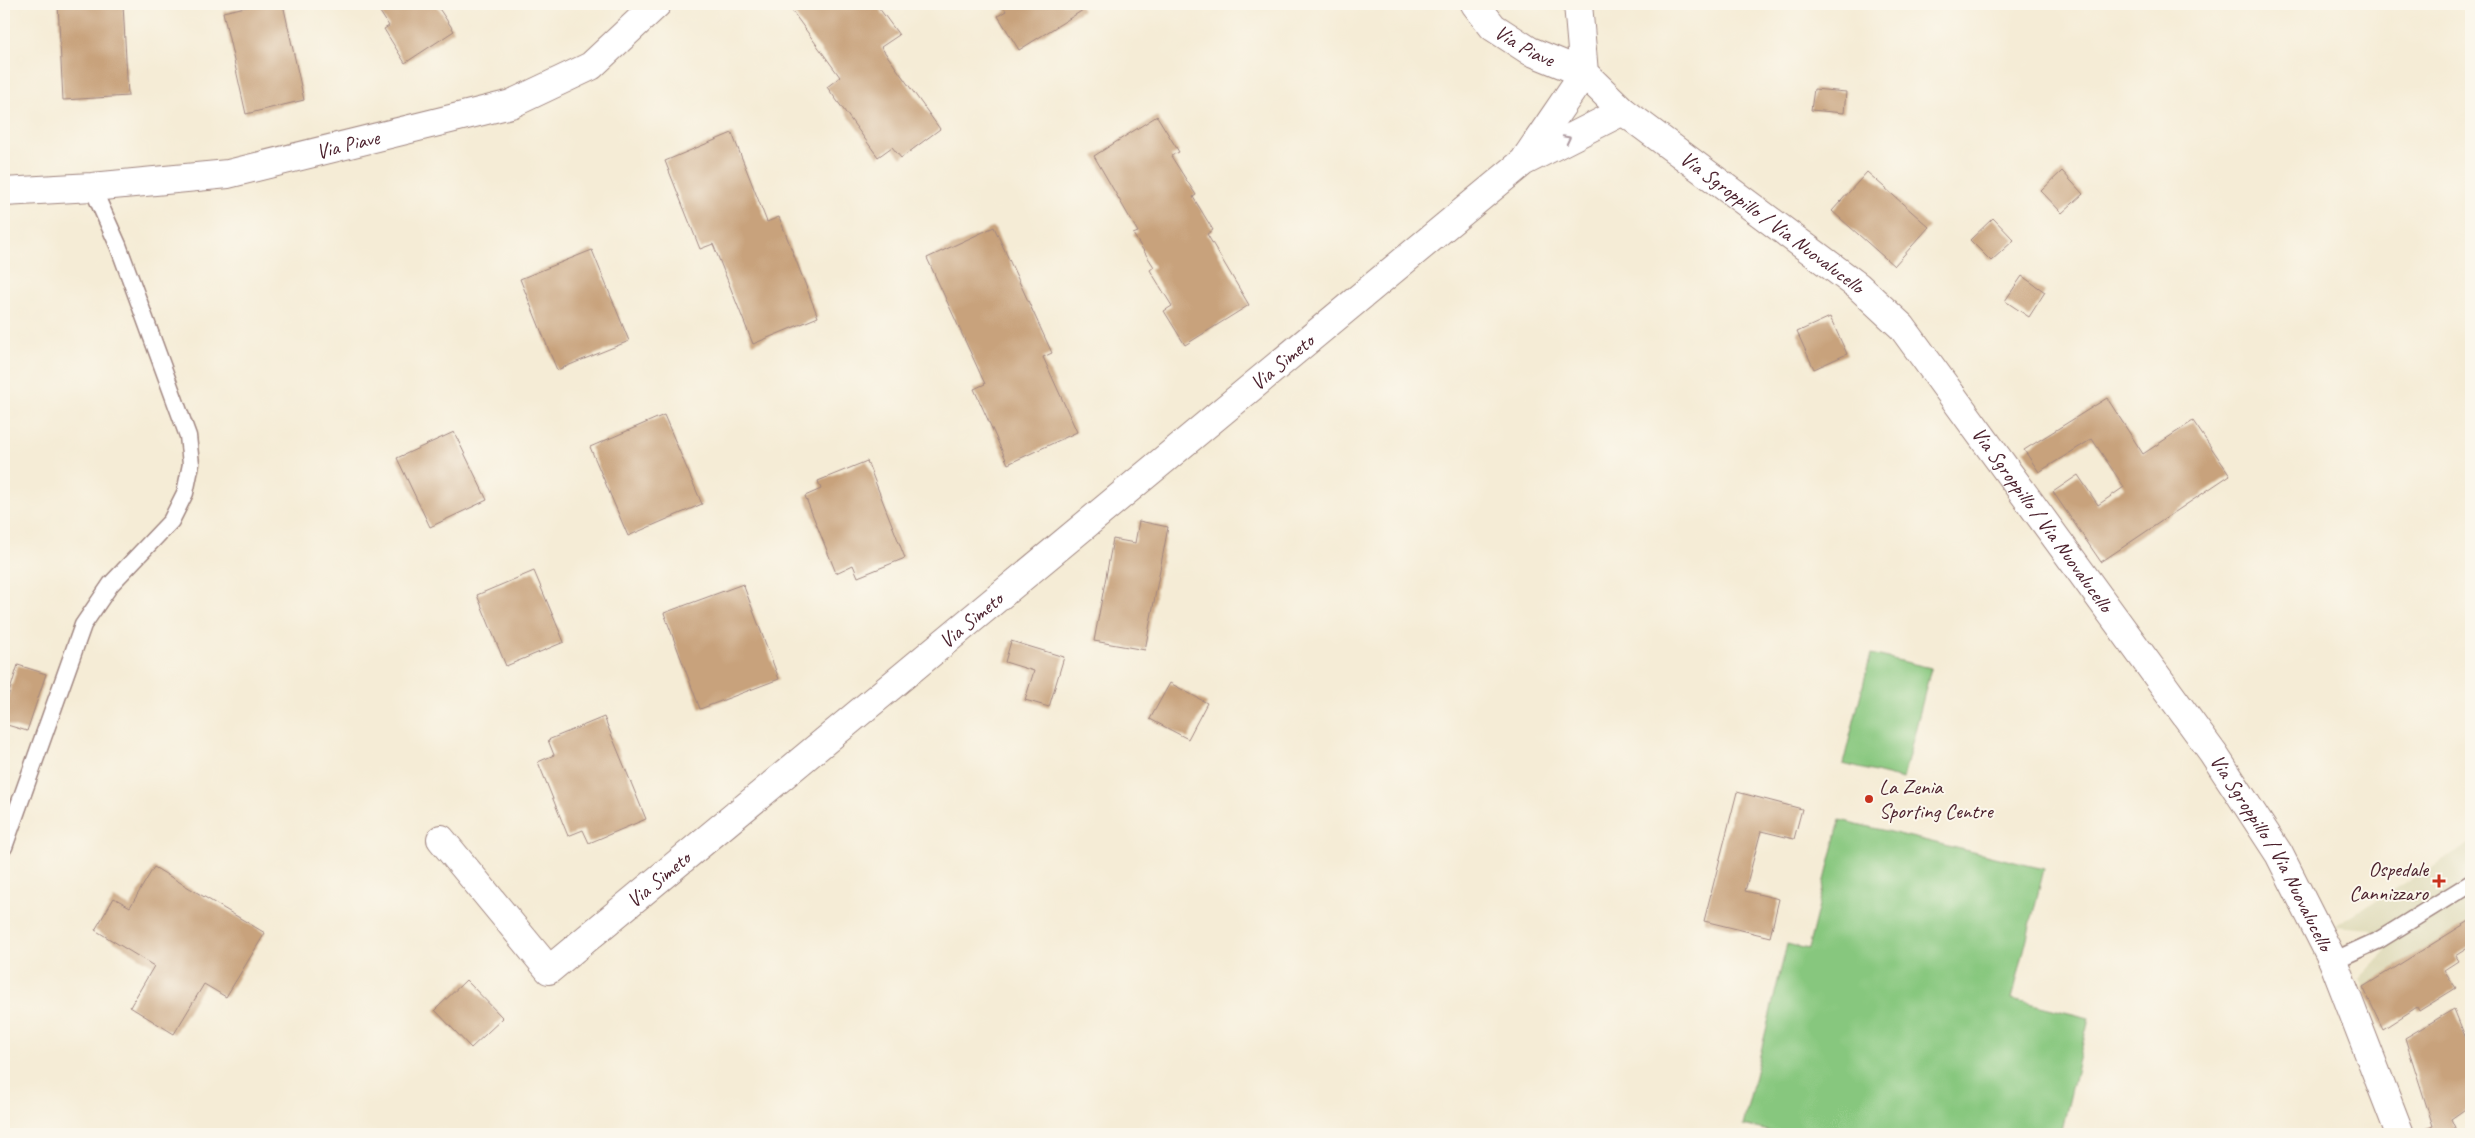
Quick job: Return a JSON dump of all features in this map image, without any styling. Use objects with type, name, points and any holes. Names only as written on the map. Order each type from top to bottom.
[{"type":"street","name":"Via Piave","points":[[4,192],[92,187],[228,174],[511,104],[591,66],[658,4]]},
{"type":"street","name":"Via Piave","points":[[1476,4],[1493,27],[1530,52],[1584,72]]},
{"type":"street","points":[[1524,162],[1584,72],[1578,4]]},
{"type":"street","name":"Via Sgroppillo / Via Nuovalucello","points":[[1584,72],[1623,111],[1858,286],[1902,327],[2213,753],[2279,854],[2333,960],[2400,1134]]},
{"type":"street","points":[[1524,162],[1623,111]]},
{"type":"street","name":"Via Simeto","points":[[441,839],[549,970],[1524,162]]},
{"type":"lane","points":[[4,846],[83,625],[111,584],[171,521],[185,493],[191,464],[188,436],[118,245],[92,187]]},
{"type":"lane","points":[[2333,960],[2379,940],[2471,883]]},
{"type":"shaded area","name":"Ospedale Cannizzaro","points":[[2471,843],[2471,920],[2363,987],[2359,979],[2386,951],[2371,929],[2334,926]]},
{"type":"green space","points":[[1871,654],[1931,668],[1903,779],[1843,764]]},
{"type":"green space","points":[[1840,820],[2044,869],[2012,999],[2089,1018],[2061,1134],[1781,1134],[1743,1125],[1787,944],[1808,949]]},
{"type":"building","points":[[58,4],[123,4],[128,96],[63,100]]},
{"type":"building","points":[[259,4],[283,4],[304,100],[246,114],[223,12]]},
{"type":"building","points":[[375,4],[436,4],[454,31],[405,63],[384,29],[389,26]]},
{"type":"building","points":[[787,4],[876,4],[899,35],[881,47],[940,129],[901,158],[892,147],[878,157],[827,87],[840,77]]},
{"type":"building","points":[[1002,4],[1079,4],[1083,10],[1019,50],[998,16],[1006,11]]},
{"type":"building","points":[[1814,89],[1846,92],[1844,113],[1811,110]]},
{"type":"building","points":[[1157,116],[1179,152],[1171,156],[1196,195],[1193,197],[1213,230],[1207,234],[1249,305],[1185,345],[1164,311],[1172,306],[1150,270],[1154,267],[1133,234],[1138,232],[1094,156]]},
{"type":"building","points":[[732,133],[767,222],[779,217],[818,317],[753,344],[713,244],[700,249],[665,161]]},
{"type":"building","points":[[2062,171],[2083,194],[2062,213],[2041,191]]},
{"type":"building","points":[[1867,172],[1929,227],[1894,266],[1832,211]]},
{"type":"building","points":[[1993,218],[2014,240],[1991,261],[1970,240]]},
{"type":"building","points":[[994,227],[1052,353],[1043,357],[1077,432],[1008,464],[974,389],[985,384],[927,258]]},
{"type":"building","points":[[592,250],[629,341],[557,370],[520,279]]},
{"type":"building","points":[[2022,276],[2045,292],[2029,317],[2005,301]]},
{"type":"building","points":[[1830,317],[1847,354],[1814,369],[1797,332]]},
{"type":"building","points":[[2107,398],[2143,454],[2193,421],[2230,475],[2101,562],[2053,492],[2078,475],[2098,505],[2124,487],[2092,439],[2039,472],[2024,450]]},
{"type":"building","points":[[664,415],[702,504],[628,536],[590,447]]},
{"type":"building","points":[[454,432],[487,500],[430,527],[397,458]]},
{"type":"building","points":[[867,461],[905,558],[858,577],[853,565],[836,573],[805,496],[821,489],[818,481]]},
{"type":"building","points":[[1139,521],[1168,527],[1145,650],[1094,641],[1113,539],[1135,543]]},
{"type":"building","points":[[534,571],[564,642],[506,666],[477,595]]},
{"type":"building","points":[[743,584],[779,679],[700,709],[664,613]]},
{"type":"building","points":[[1011,641],[1064,657],[1049,707],[1025,700],[1034,671],[1005,662]]},
{"type":"building","points":[[18,665],[46,674],[27,731],[4,724],[4,709]]},
{"type":"building","points":[[1170,683],[1207,703],[1188,739],[1150,719]]},
{"type":"building","points":[[604,717],[646,819],[589,843],[583,830],[568,836],[538,762],[554,755],[548,740]]},
{"type":"building","points":[[1737,792],[1802,809],[1794,839],[1761,831],[1745,891],[1779,899],[1770,937],[1704,921]]},
{"type":"building","points":[[154,867],[265,933],[226,997],[204,984],[174,1034],[130,1007],[154,966],[95,930],[114,898],[130,907]]},
{"type":"building","points":[[2471,920],[2471,946],[2455,956],[2458,961],[2444,970],[2456,988],[2419,1011],[2417,1007],[2383,1029],[2363,987]]},
{"type":"building","points":[[466,980],[503,1018],[471,1048],[435,1010]]},
{"type":"building","points":[[2454,1009],[2471,1051],[2471,1105],[2451,1119],[2458,1134],[2422,1134],[2421,1131],[2433,1126],[2405,1038]]},
{"type":"place","name":"La Zenia Sporting Centre","points":[[1869,799]]},
{"type":"place","name":"Ospedale Cannizzaro","points":[[2439,881]]}]
